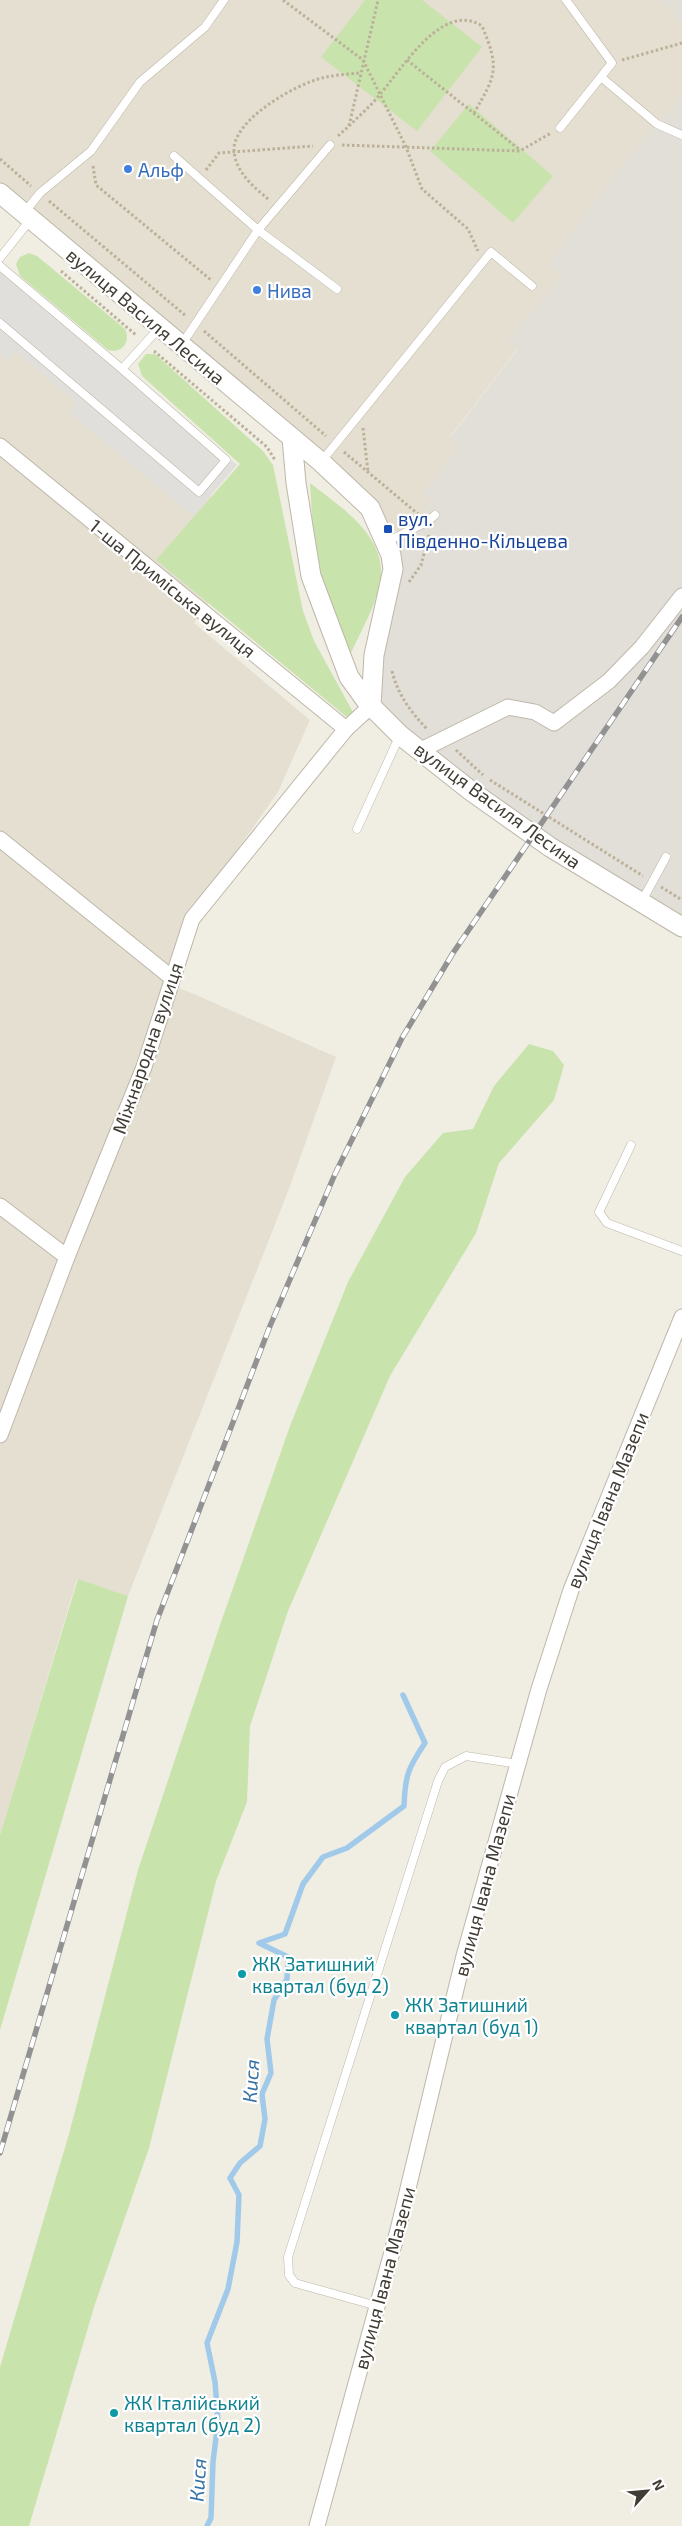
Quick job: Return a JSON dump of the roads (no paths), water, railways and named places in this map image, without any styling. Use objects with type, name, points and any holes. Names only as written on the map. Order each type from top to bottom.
[{"type":"street","name":"вулиця Василя Лесина","points":[[0,193],[321,462],[370,508],[386,542],[393,569],[374,655],[371,706]]},
{"type":"street","name":"вулиця Василя Лесина","points":[[292,438],[296,483],[311,576],[349,677],[371,706],[400,735],[472,791],[550,847],[682,927]]},
{"type":"street","name":"1-ша Приміська вулиця","points":[[0,446],[346,729]]},
{"type":"street","points":[[421,750],[508,707],[535,712],[554,723],[609,681],[642,647],[682,596]]},
{"type":"street","name":"Міжнародна вулиця","points":[[0,1435],[67,1257],[144,1067],[192,919],[346,729],[371,706]]},
{"type":"street","points":[[0,839],[172,978]]},
{"type":"street","points":[[0,1206],[67,1257]]},
{"type":"street","name":"вулиця Івана Мазепи","points":[[316,2526],[398,2230],[464,1956],[518,1764],[570,1590],[682,1317]]},
{"type":"lane","points":[[0,258],[40,193],[91,150],[140,82],[206,28],[224,0]]},
{"type":"lane","points":[[560,128],[612,63],[566,0]]},
{"type":"lane","points":[[601,77],[657,124],[682,135]]},
{"type":"lane","points":[[181,345],[258,230],[330,145]]},
{"type":"lane","points":[[174,156],[258,230],[337,289]]},
{"type":"lane","points":[[321,462],[491,252],[532,286]]},
{"type":"lane","points":[[0,266],[226,460],[200,492],[0,323]]},
{"type":"lane","points":[[122,369],[160,327]]},
{"type":"lane","points":[[386,542],[427,522],[435,516]]},
{"type":"lane","points":[[357,829],[400,735]]},
{"type":"lane","points":[[641,902],[666,857]]},
{"type":"lane","points":[[631,1145],[599,1212],[602,1219],[607,1223],[682,1251]]},
{"type":"lane","points":[[377,2306],[295,2283],[289,2275],[288,2257],[438,1781],[445,1767],[466,1756],[518,1764]]},
{"type":"waterway","name":"Кися","points":[[207,2526],[211,2518],[213,2462],[218,2421],[215,2382],[207,2343],[228,2289],[237,2242],[239,2195],[230,2178],[240,2163],[260,2146],[265,2119],[262,2094],[271,2073],[267,2039],[274,2000],[287,1979],[288,1957],[259,1943],[285,1934],[303,1884],[323,1857],[347,1848],[404,1806],[408,1773],[425,1743],[403,1695]]},
{"type":"railway","points":[[0,2153],[157,1620],[270,1326],[335,1174],[402,1038],[453,953],[682,617]]},
{"type":"place","name":"Альф","points":[[128,169]]},
{"type":"place","name":"Нива","points":[[257,290]]},
{"type":"place","name":"вул. Південно-Кільцева","points":[[388,529]]},
{"type":"place","name":"ЖК Затишний квартал (буд 2)","points":[[242,1974]]},
{"type":"place","name":"ЖК Затишний квартал (буд 1)","points":[[395,2015]]},
{"type":"place","name":"ЖК Італійський квартал (буд 2)","points":[[114,2413]]}]
